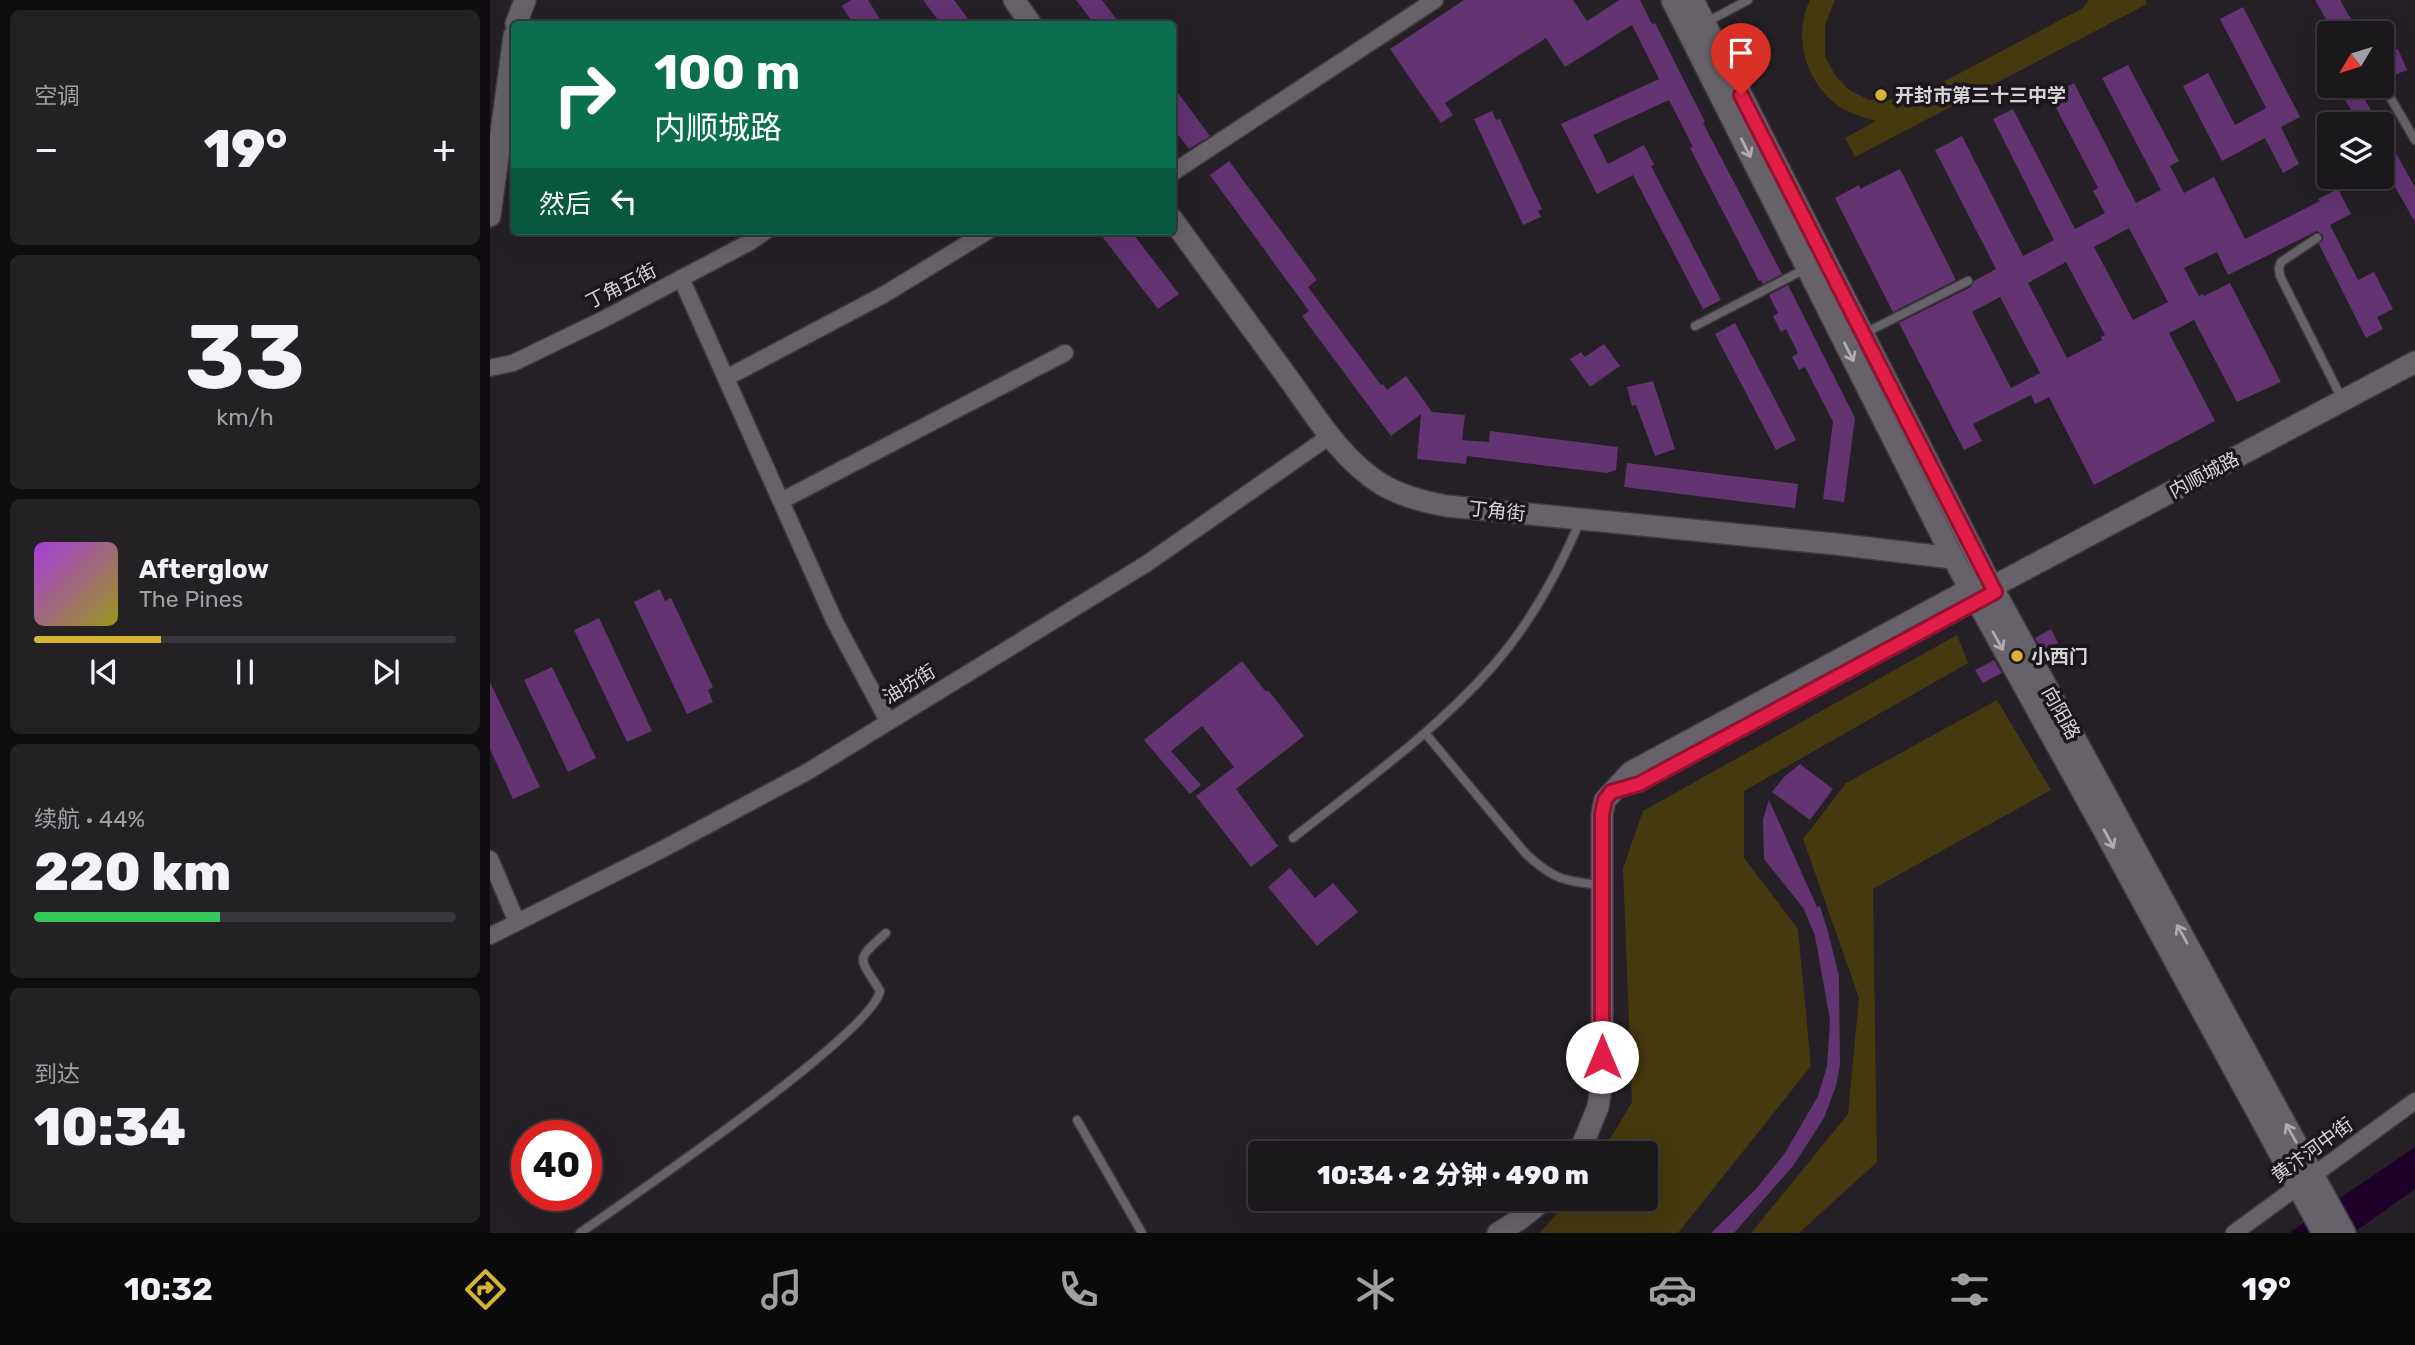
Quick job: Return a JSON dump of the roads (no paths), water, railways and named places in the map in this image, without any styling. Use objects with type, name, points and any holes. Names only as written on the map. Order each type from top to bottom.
[{"type":"street","points":[[517,21],[524,0]]},
{"type":"street","points":[[1013,0],[1029,21]]},
{"type":"street","points":[[1176,170],[1434,0]]},
{"type":"street","name":"向阳路","points":[[1672,0],[1953,558],[1984,590]]},
{"type":"street","name":"向阳路","points":[[1693,0],[1863,335],[1984,590],[2102,827],[2310,1190],[2344,1233]]},
{"type":"street","points":[[490,216],[511,58]]},
{"type":"street","name":"丁角街","points":[[1176,224],[1331,436],[1381,484],[1426,503],[1953,558]]},
{"type":"street","name":"丁角五街","points":[[490,368],[513,363],[681,278],[759,235]]},
{"type":"street","points":[[726,378],[886,294],[982,235]]},
{"type":"street","points":[[681,278],[835,622],[888,720]]},
{"type":"street","points":[[781,501],[1065,353]]},
{"type":"street","name":"内顺城路","points":[[1584,1141],[1598,1107],[1602,1082],[1602,814],[1605,800],[1631,772],[1984,590],[2415,362]]},
{"type":"street","name":"油坊街","points":[[490,936],[661,850],[807,772],[1146,564],[1331,436]]},
{"type":"street","points":[[490,859],[517,922]]},
{"type":"street","name":"黄汴河中街","points":[[2234,1233],[2310,1190],[2415,1101]]},
{"type":"street","name":"向阳路","points":[[2310,1190],[2323,1233]]},
{"type":"street","points":[[1498,1233],[1530,1211]]},
{"type":"lane","points":[[1705,23],[1748,0]]},
{"type":"lane","points":[[2391,98],[2415,140]]},
{"type":"lane","points":[[2317,238],[2281,262],[2278,268],[2344,401]]},
{"type":"lane","points":[[1695,326],[1807,268]]},
{"type":"lane","points":[[1863,335],[1968,281]]},
{"type":"lane","points":[[1293,838],[1425,733],[1493,666],[1550,585],[1581,519]]},
{"type":"lane","points":[[1425,733],[1526,854],[1544,870],[1564,881],[1601,885]]},
{"type":"lane","points":[[580,1233],[711,1140],[830,1049],[858,1024],[879,997],[880,991],[863,965],[862,958],[886,933]]},
{"type":"lane","points":[[1077,1120],[1142,1233]]},
{"type":"place","name":"开封市第三十三中学","points":[[1881,95]]},
{"type":"place","name":"小西门","points":[[2017,656]]}]
